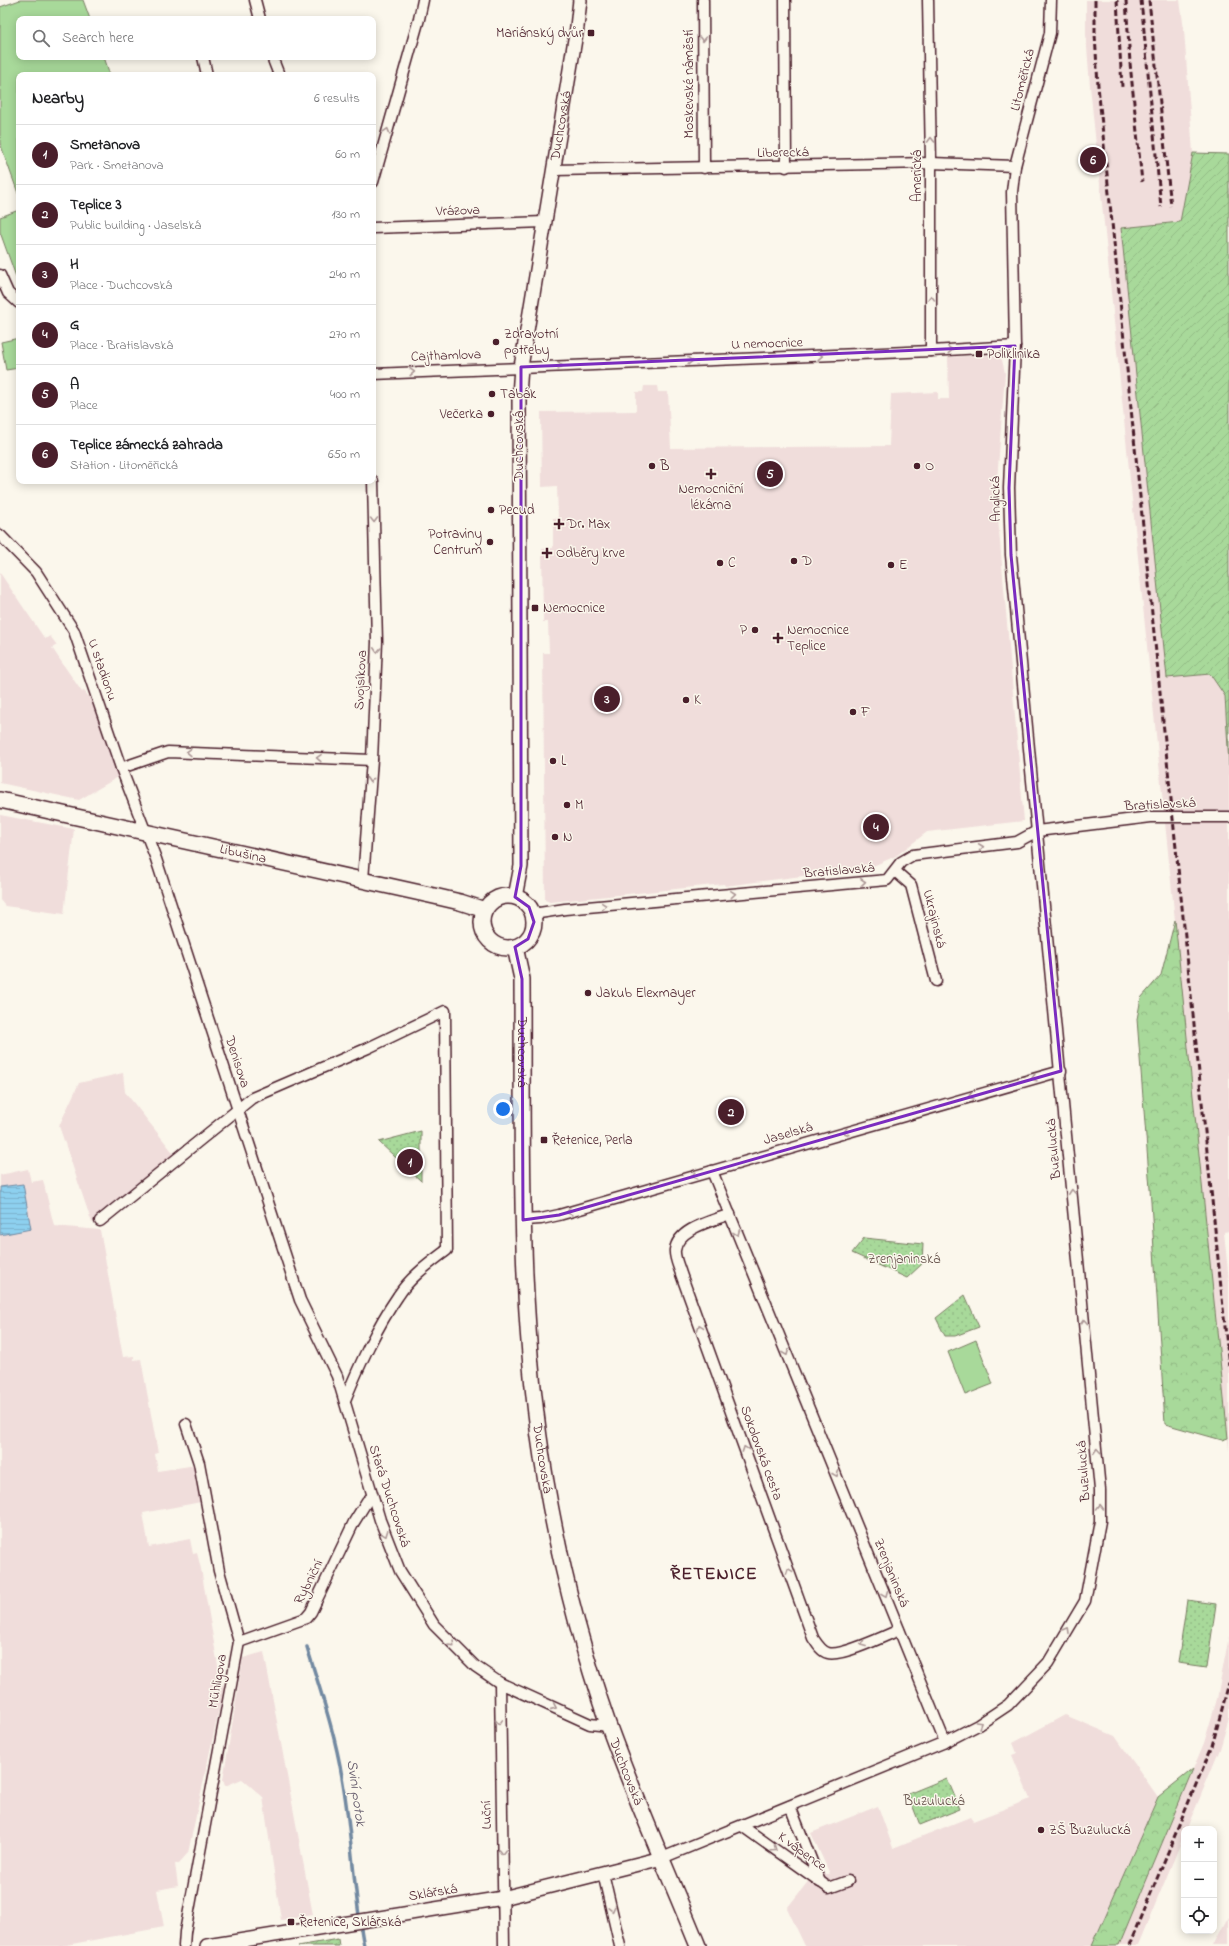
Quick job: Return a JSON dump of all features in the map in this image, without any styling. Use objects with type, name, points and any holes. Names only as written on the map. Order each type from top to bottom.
[{"type":"main road","name":"Libušina","points":[[0,800],[460,902],[485,910]]},
{"type":"main road","points":[[499,897],[515,897],[526,903],[533,914],[533,931],[528,939],[515,947],[504,948],[495,945],[489,940],[484,932],[482,922],[485,910],[490,902],[499,897]]},
{"type":"main road","name":"Duchcovská","points":[[515,947],[522,979],[523,1220],[529,1354],[538,1434],[546,1484],[577,1621],[609,1726],[698,1946]]},
{"type":"street","points":[[255,0],[259,16]]},
{"type":"street","points":[[376,171],[423,0]]},
{"type":"street","name":"Duchcovská","points":[[515,897],[521,866],[519,395],[521,367],[577,27],[580,0]]},
{"type":"street","name":"Moskevské náměstí","points":[[703,0],[704,168]]},
{"type":"street","points":[[785,0],[786,167]]},
{"type":"street","name":"Americká","points":[[928,0],[931,163],[931,351]]},
{"type":"street","name":"Litoměřická","points":[[1015,166],[1050,33],[1051,0]]},
{"type":"street","points":[[204,60],[206,72]]},
{"type":"street","points":[[273,60],[277,72]]},
{"type":"street","name":"Liberecká","points":[[553,170],[786,167],[931,163],[1015,166]]},
{"type":"street","name":"Anglická","points":[[1015,166],[1012,192],[1015,346],[1009,488],[1012,555],[1037,831]]},
{"type":"street","name":"Vrázova","points":[[376,228],[544,222]]},
{"type":"street","points":[[0,275],[8,293],[16,300]]},
{"type":"street","name":"U nemocnice","points":[[521,367],[931,351],[1015,346]]},
{"type":"street","name":"Cajthamlova","points":[[376,374],[521,367]]},
{"type":"street","name":"Svojsíkova","points":[[363,880],[372,760],[377,642],[373,484]]},
{"type":"street","name":"U stadionu","points":[[0,534],[36,572],[74,630],[121,768],[146,832]]},
{"type":"street","points":[[121,768],[168,752],[372,760]]},
{"type":"street","name":"Bratislavská","points":[[533,914],[565,909],[887,880],[900,862],[913,855],[1017,842],[1037,831],[1150,817],[1228,817]]},
{"type":"street","name":"Buzulucká","points":[[662,1858],[945,1742],[978,1725],[1008,1705],[1048,1663],[1084,1600],[1100,1521],[1100,1490],[1037,831]]},
{"type":"street","name":"Denisova","points":[[146,832],[300,1300],[337,1376],[345,1400]]},
{"type":"street","name":"Ukrajinská","points":[[894,871],[911,885],[936,982]]},
{"type":"street","points":[[100,1221],[252,1098],[368,1048],[445,1011],[447,1250],[424,1268],[398,1295],[363,1356],[345,1400]]},
{"type":"street","name":"Jaselská","points":[[523,1220],[559,1215],[1061,1071]]},
{"type":"street","name":"Zrenjaninská","points":[[712,1171],[945,1742]]},
{"type":"street","name":"Sokolovská cesta","points":[[730,1214],[686,1232],[680,1239],[675,1252],[683,1281],[813,1638],[819,1648],[828,1653],[839,1654],[899,1630]]},
{"type":"street","name":"Stará Duchcovská","points":[[345,1400],[372,1497],[400,1571],[434,1625],[475,1666],[500,1683],[590,1724],[609,1726]]},
{"type":"street","name":"Mühligova","points":[[184,1946],[185,1932],[239,1642],[219,1571],[199,1463],[186,1424]]},
{"type":"street","name":"Rybniční","points":[[239,1642],[301,1621],[311,1612],[354,1522],[367,1501],[372,1497]]},
{"type":"street","name":"Luční","points":[[500,1683],[504,1946]]},
{"type":"street","points":[[790,1806],[820,1882]]},
{"type":"street","name":"K vápence","points":[[742,1826],[829,1888],[848,1881]]},
{"type":"street","name":"Sklářská","points":[[207,1946],[503,1898],[662,1858]]},
{"type":"street","points":[[603,1873],[620,1946]]},
{"type":"highlighted area","points":[[1015,346],[1009,488],[1011,555],[1061,1071],[559,1215],[523,1220],[522,979],[515,947],[528,939],[534,922],[529,907],[515,897],[521,866],[521,367]]},
{"type":"shaded area","points":[[1086,0],[1180,0],[1184,30],[1193,153],[1180,222],[1121,228],[1167,678],[1210,674],[1225,696],[1229,765],[1229,1231],[1224,1232],[1229,1282],[1229,1451],[1090,86],[1086,34]]},
{"type":"shaded area","name":"Nemocnice Teplice","points":[[999,356],[1002,360],[1005,373],[996,495],[1024,821],[927,832],[896,856],[857,873],[818,874],[725,886],[724,884],[550,902],[545,900],[543,653],[549,653],[548,622],[543,622],[542,549],[553,548],[553,518],[558,518],[557,486],[542,487],[541,412],[636,411],[636,392],[643,392],[644,386],[657,386],[658,392],[668,392],[671,448],[889,446],[891,394],[938,392],[938,399],[949,399],[948,357]]},
{"type":"shaded area","points":[[0,573],[45,639],[50,636],[57,645],[52,648],[82,692],[84,691],[91,699],[118,777],[79,800],[0,783]]},
{"type":"shaded area","points":[[0,815],[74,829],[64,914],[5,906],[0,900]]},
{"type":"shaded area","points":[[123,1073],[125,1092],[175,1155],[92,1223],[59,1126],[79,1083]]},
{"type":"shaded area","points":[[28,1169],[31,1182],[43,1180],[54,1226],[100,1230],[123,1357],[134,1356],[134,1360],[141,1359],[158,1453],[155,1454],[158,1471],[196,1465],[201,1502],[143,1513],[149,1547],[190,1539],[193,1554],[197,1553],[221,1683],[224,1686],[188,1853],[179,1863],[175,1864],[178,1886],[157,1890],[164,1927],[61,1946],[0,1946],[0,1175]]},
{"type":"shaded area","points":[[1229,1636],[1229,1718],[1220,1749],[1188,1826],[1181,1826],[1181,1842],[1138,1946],[1119,1946],[1204,1743],[1217,1699]]},
{"type":"shaded area","points":[[264,1652],[313,1915],[281,1920],[263,1797],[242,1779],[225,1786],[223,1780],[243,1658]]},
{"type":"shaded area","name":"ZŠ Buzulucká","points":[[1065,1715],[1115,1736],[1158,1797],[1092,1946],[805,1946],[787,1908],[814,1874],[830,1874],[811,1833],[878,1806],[893,1848],[970,1817],[973,1821],[1030,1799],[1012,1755],[1017,1753],[1013,1743]]},
{"type":"shaded area","points":[[1229,1917],[1229,1946],[1214,1946]]},
{"type":"green space","points":[[20,0],[83,0],[89,16],[16,16],[16,60],[105,60],[109,72],[16,72],[16,188],[0,143],[0,7]]},
{"type":"green space","points":[[1193,153],[1229,154],[1229,765],[1225,696],[1210,674],[1167,678],[1121,228],[1180,222]]},
{"type":"green space","points":[[16,211],[16,277],[0,232],[0,217]]},
{"type":"green space","points":[[16,339],[16,368],[6,370],[1,342]]},
{"type":"green space","points":[[1175,920],[1228,1438],[1222,1440],[1165,1424],[1151,1202],[1137,1019],[1141,998],[1161,975]]},
{"type":"green space","points":[[421,1131],[421,1181],[379,1142]]},
{"type":"green space","name":"Zrenjaninská","points":[[864,1238],[923,1244],[922,1264],[907,1278],[852,1253]]},
{"type":"green space","name":"Zrenjaninská","points":[[965,1295],[979,1327],[955,1336],[945,1336],[936,1318]]},
{"type":"green space","points":[[976,1340],[993,1384],[965,1395],[948,1352]]},
{"type":"green space","points":[[1187,1600],[1216,1604],[1207,1667],[1178,1663]]},
{"type":"green space","points":[[1193,1769],[1119,1946],[1092,1946],[1158,1797]]},
{"type":"green space","name":"Buzulucká","points":[[947,1778],[960,1809],[920,1825],[908,1794]]},
{"type":"green space","points":[[338,1939],[339,1946],[298,1946]]},
{"type":"water","points":[[23,1184],[31,1229],[0,1235],[0,1187]]},
{"type":"waterway","name":"Sviní potok","points":[[307,1647],[327,1712],[339,1761],[348,1819],[357,1904],[364,1946]]},
{"type":"railway","points":[[1095,0],[1098,86],[1229,1366]]},
{"type":"railway","points":[[1117,0],[1122,87]]},
{"type":"railway","points":[[1126,0],[1130,63],[1142,182]]},
{"type":"railway","points":[[1141,0],[1161,207]]},
{"type":"railway","points":[[1149,0],[1171,206]]},
{"type":"railway","points":[[1129,1946],[1212,1746],[1229,1683]]},
{"type":"place","name":"Mariánský dvůr","points":[[591,33]]},
{"type":"place","name":"Teplice zámecká zahrada","points":[[1093,160]]},
{"type":"place","name":"Zdravotní potřeby","points":[[496,342]]},
{"type":"place","name":"Poliklinika","points":[[979,354]]},
{"type":"place","name":"Tabák","points":[[492,394]]},
{"type":"place","name":"Večerka","points":[[491,414]]},
{"type":"place","name":"B","points":[[652,466]]},
{"type":"place","name":"O","points":[[917,466]]},
{"type":"place","name":"Nemocniční lékárna","points":[[711,474]]},
{"type":"place","name":"A","points":[[770,474]]},
{"type":"place","name":"Pecud","points":[[491,510]]},
{"type":"place","name":"Dr. Max","points":[[559,524]]},
{"type":"place","name":"Potraviny Centrum","points":[[490,542]]},
{"type":"place","name":"Odběry krve","points":[[547,553]]},
{"type":"place","name":"D","points":[[794,561]]},
{"type":"place","name":"C","points":[[720,563]]},
{"type":"place","name":"E","points":[[891,565]]},
{"type":"place","name":"Nemocnice","points":[[535,608]]},
{"type":"place","name":"P","points":[[755,630]]},
{"type":"place","name":"Nemocnice Teplice","points":[[778,638]]},
{"type":"place","name":"H","points":[[607,699]]},
{"type":"place","name":"K","points":[[686,700]]},
{"type":"place","name":"F","points":[[853,712]]},
{"type":"place","name":"L","points":[[553,761]]},
{"type":"place","name":"M","points":[[567,805]]},
{"type":"place","name":"G","points":[[876,827]]},
{"type":"place","name":"N","points":[[555,837]]},
{"type":"place","name":"Jakub Elexmayer","points":[[588,993]]},
{"type":"place","name":"Teplice 3","points":[[731,1112]]},
{"type":"place","name":"Řetenice, Perla","points":[[544,1140]]},
{"type":"place","name":"Smetanova","points":[[410,1162]]},
{"type":"place","name":"ZŠ Buzulucká","points":[[1041,1830]]},
{"type":"place","name":"Řetenice, Sklářská","points":[[291,1922]]},
{"type":"district","name":"ŘETENICE","points":[[714,1575]]}]
